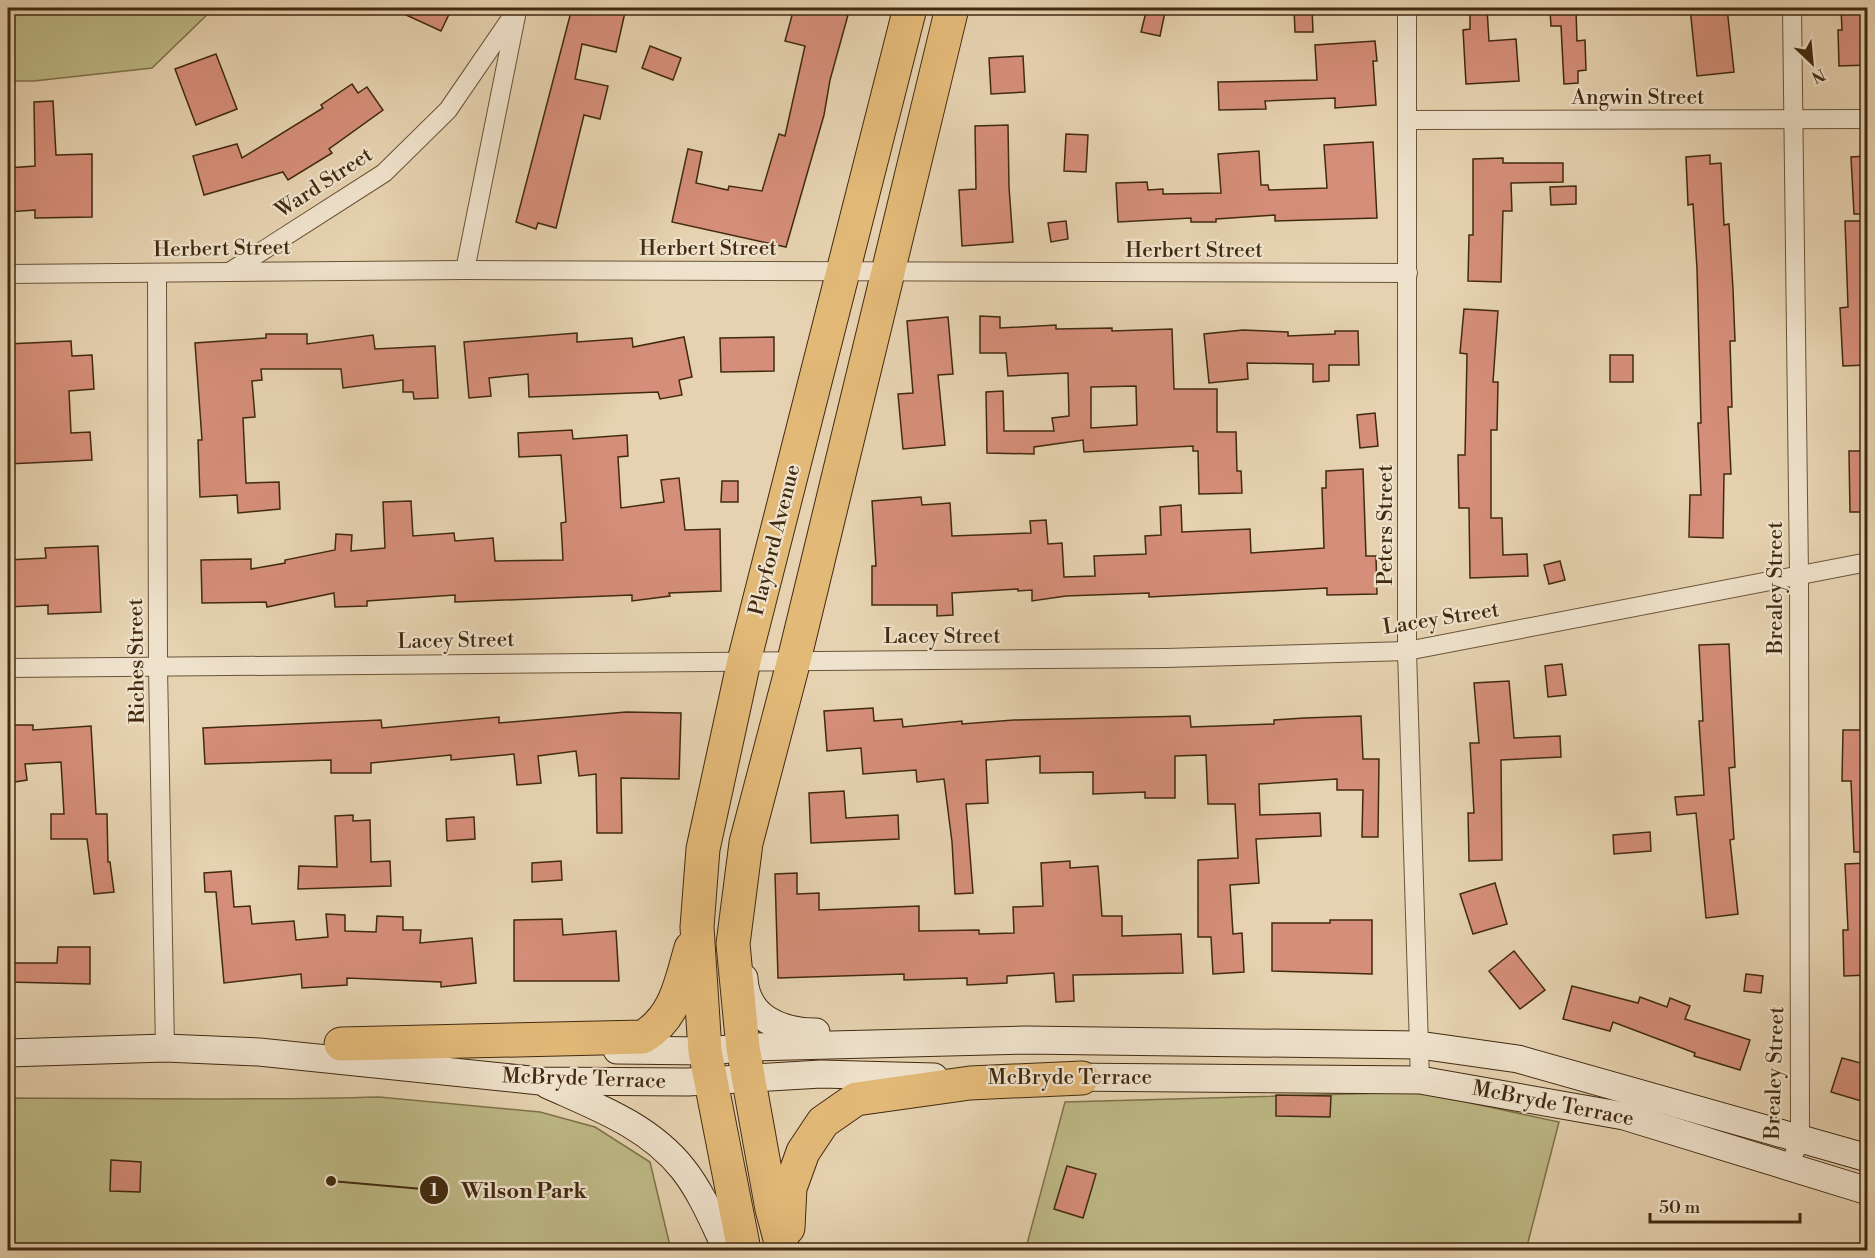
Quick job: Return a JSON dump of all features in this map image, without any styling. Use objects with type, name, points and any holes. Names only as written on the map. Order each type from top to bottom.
[{"type":"highway","name":"Playford Avenue","points":[[744,1251],[708,1065],[697,927],[703,849],[744,661],[910,8]]},
{"type":"highway","points":[[783,1251],[772,1209],[746,1063],[733,944],[742,869],[746,843],[794,660],[952,8]]},
{"type":"highway","points":[[341,1044],[644,1037],[655,1030],[670,1012],[697,927]]},
{"type":"highway","points":[[790,1251],[788,1236],[790,1188],[803,1152],[823,1122],[856,1099],[970,1083],[1082,1078]]},
{"type":"main road","points":[[742,869],[741,936],[744,988],[754,1009],[769,1023],[797,1032],[854,1032],[907,1042]]},
{"type":"main road","name":"McBryde Terrace","points":[[259,1052],[341,1044],[708,1065],[746,1063],[907,1042],[1025,1040],[1419,1045],[1518,1059],[1868,1158]]},
{"type":"main road","points":[[1025,1040],[1068,1057],[1132,1057],[1133,1078]]},
{"type":"main road","name":"McBryde Terrace","points":[[8,1053],[165,1048],[259,1052],[540,1081],[688,1082],[708,1065]]},
{"type":"main road","name":"McBryde Terrace","points":[[746,1063],[820,1074],[1420,1080],[1624,1116],[1868,1191]]},
{"type":"main road","points":[[540,1081],[635,1126],[667,1150],[701,1196],[727,1251]]},
{"type":"street","name":"Ward Street","points":[[465,270],[518,8]]},
{"type":"street","name":"Ward Street","points":[[231,271],[384,173],[448,110],[518,8]]},
{"type":"street","name":"Peters Street","points":[[1407,8],[1409,120],[1407,651],[1420,1080]]},
{"type":"street","name":"Brealey Street","points":[[1790,1167],[1800,1139],[1799,576],[1792,8]]},
{"type":"street","name":"Angwin Street","points":[[1409,120],[1793,121],[1868,119]]},
{"type":"street","name":"Herbert Street","points":[[8,273],[465,270],[1408,273]]},
{"type":"street","name":"Riches Street","points":[[157,273],[159,667],[165,1048]]},
{"type":"street","name":"Lacey Street","points":[[8,668],[1166,658],[1407,651],[1868,562]]},
{"type":"shaded area","points":[[8,8],[214,8],[152,68],[34,81],[8,81]]},
{"type":"shaded area","points":[[1420,1092],[1559,1122],[1526,1250],[1022,1250],[1027,1244],[1065,1102]]},
{"type":"shaded area","points":[[379,1097],[540,1112],[595,1127],[650,1162],[671,1250],[8,1250],[8,1098]]},
{"type":"building","points":[[391,8],[452,8],[441,31]]},
{"type":"building","points":[[572,8],[626,8],[616,52],[582,44],[575,79],[608,86],[600,119],[584,115],[556,228],[538,223],[536,229],[516,222]]},
{"type":"building","points":[[794,8],[820,8],[848,15],[830,80],[824,115],[786,247],[672,222],[688,149],[702,152],[696,183],[728,190],[729,186],[762,191],[779,134],[785,136],[805,46],[785,41]]},
{"type":"building","points":[[1147,8],[1165,12],[1160,36],[1141,32]]},
{"type":"building","points":[[1294,8],[1312,8],[1313,32],[1295,32]]},
{"type":"building","points":[[1470,8],[1487,8],[1489,41],[1516,39],[1519,81],[1466,84],[1463,30],[1470,29]]},
{"type":"building","points":[[1690,8],[1727,8],[1734,72],[1697,76]]},
{"type":"building","points":[[1841,8],[1868,8],[1868,65],[1839,66],[1838,30],[1842,30]]},
{"type":"building","points":[[1576,10],[1577,41],[1585,40],[1586,70],[1578,71],[1578,83],[1564,84],[1561,26],[1551,26],[1550,11]]},
{"type":"building","points":[[1375,41],[1377,61],[1373,61],[1376,105],[1335,108],[1335,98],[1265,101],[1266,109],[1219,110],[1218,82],[1317,80],[1315,45]]},
{"type":"building","points":[[650,46],[681,58],[673,80],[642,68]]},
{"type":"building","points":[[216,54],[237,109],[196,125],[175,69]]},
{"type":"building","points":[[1023,56],[1025,92],[991,94],[989,58]]},
{"type":"building","points":[[352,84],[358,93],[367,87],[383,110],[329,149],[332,153],[288,180],[283,172],[204,195],[193,156],[237,144],[242,158],[323,108],[321,105]]},
{"type":"building","points":[[53,101],[56,155],[92,154],[92,217],[35,218],[35,210],[8,212],[8,168],[35,166],[34,102]]},
{"type":"building","points":[[1008,125],[1013,242],[962,246],[959,190],[976,189],[975,126]]},
{"type":"building","points":[[1066,134],[1088,135],[1086,172],[1064,171]]},
{"type":"building","points":[[1373,142],[1377,218],[1275,221],[1275,215],[1216,219],[1216,222],[1191,222],[1191,218],[1118,222],[1116,183],[1147,182],[1148,190],[1163,189],[1163,194],[1221,193],[1218,154],[1259,151],[1261,185],[1268,185],[1269,190],[1327,188],[1324,145]]},
{"type":"building","points":[[1710,155],[1710,164],[1721,163],[1724,225],[1729,224],[1735,341],[1730,341],[1732,407],[1728,407],[1731,474],[1724,474],[1723,538],[1689,537],[1690,495],[1701,495],[1698,423],[1701,423],[1697,269],[1693,204],[1688,205],[1686,157]]},
{"type":"building","points":[[1868,156],[1868,214],[1854,214],[1851,157]]},
{"type":"building","points":[[1503,158],[1503,163],[1563,163],[1563,182],[1511,183],[1512,211],[1503,211],[1501,282],[1468,281],[1469,235],[1473,235],[1473,159]]},
{"type":"building","points":[[1576,186],[1576,204],[1551,205],[1550,187]]},
{"type":"building","points":[[1066,221],[1068,239],[1051,242],[1048,223]]},
{"type":"building","points":[[1845,221],[1868,221],[1866,365],[1843,366],[1840,308],[1848,307]]},
{"type":"building","points":[[1464,309],[1498,311],[1493,382],[1498,382],[1497,430],[1491,430],[1491,518],[1502,518],[1503,555],[1527,554],[1528,576],[1470,578],[1469,508],[1459,508],[1458,455],[1465,455],[1467,354],[1460,353]]},
{"type":"building","points":[[980,316],[1000,317],[1000,328],[1056,325],[1056,329],[1112,328],[1112,331],[1172,329],[1174,389],[1217,389],[1217,432],[1236,432],[1237,471],[1241,471],[1242,493],[1199,494],[1198,451],[1193,451],[1193,446],[1084,452],[1083,440],[1034,447],[1034,454],[987,453],[986,392],[1003,391],[1004,431],[1054,431],[1052,418],[1069,416],[1068,373],[1008,376],[1006,353],[980,353]],"holes":[[[1136,386],[1137,425],[1091,428],[1091,387]]]},
{"type":"building","points":[[948,317],[953,374],[938,375],[945,445],[903,449],[898,394],[913,393],[907,321]]},
{"type":"building","points":[[1243,330],[1288,332],[1288,336],[1358,331],[1359,365],[1329,365],[1329,381],[1313,382],[1313,364],[1247,363],[1248,379],[1209,383],[1204,334]]},
{"type":"building","points":[[577,333],[577,342],[632,338],[633,347],[684,337],[692,377],[679,380],[682,395],[660,399],[658,392],[529,397],[528,374],[489,378],[491,396],[469,398],[464,342]]},
{"type":"building","points":[[266,334],[307,334],[307,344],[373,335],[375,349],[435,346],[438,398],[414,399],[413,392],[403,392],[403,380],[343,388],[341,369],[261,369],[262,380],[252,381],[255,417],[243,418],[246,483],[279,482],[280,509],[238,513],[237,495],[200,497],[198,440],[202,440],[195,343],[266,338]]},
{"type":"building","points":[[774,337],[774,371],[721,372],[720,338]]},
{"type":"building","points":[[71,341],[72,356],[92,355],[94,389],[69,391],[71,433],[90,432],[92,460],[8,464],[8,344]]},
{"type":"building","points":[[1610,355],[1633,355],[1633,382],[1610,382]]},
{"type":"building","points":[[1375,413],[1378,446],[1360,448],[1357,415]]},
{"type":"building","points":[[572,430],[573,439],[627,435],[628,456],[618,457],[621,508],[664,502],[661,480],[679,478],[685,530],[720,529],[721,591],[669,593],[670,596],[632,601],[632,595],[455,602],[455,595],[367,601],[367,606],[335,607],[334,593],[267,607],[266,602],[202,603],[201,560],[251,559],[251,569],[285,563],[285,560],[335,550],[336,534],[352,535],[351,551],[385,548],[383,502],[411,501],[413,536],[454,533],[455,541],[493,538],[495,561],[563,560],[561,523],[566,522],[561,455],[519,457],[518,433]]},
{"type":"building","points":[[1849,451],[1868,451],[1868,512],[1850,512]]},
{"type":"building","points":[[1363,469],[1366,556],[1376,556],[1377,594],[1327,595],[1327,588],[1149,597],[1149,593],[1066,596],[1032,601],[1032,590],[1018,591],[1018,589],[952,593],[953,615],[937,616],[937,605],[872,605],[872,566],[876,566],[872,501],[921,497],[922,505],[950,503],[952,536],[1031,533],[1030,521],[1046,520],[1048,544],[1062,543],[1064,577],[1095,576],[1094,556],[1146,554],[1145,536],[1161,535],[1160,507],[1181,505],[1182,532],[1250,529],[1251,553],[1324,548],[1322,488],[1326,488],[1326,471]]},
{"type":"building","points":[[722,481],[738,481],[738,502],[721,502]]},
{"type":"building","points":[[98,546],[101,612],[48,614],[48,605],[8,607],[8,560],[46,558],[45,548]]},
{"type":"building","points":[[1560,561],[1565,580],[1549,584],[1544,565]]},
{"type":"building","points":[[1729,644],[1735,767],[1729,768],[1734,839],[1730,840],[1738,914],[1706,918],[1696,813],[1677,815],[1675,797],[1704,795],[1699,721],[1703,721],[1699,645]]},
{"type":"building","points":[[1562,664],[1566,695],[1548,697],[1545,666]]},
{"type":"building","points":[[1509,681],[1514,738],[1560,736],[1561,757],[1501,760],[1502,860],[1469,861],[1468,813],[1474,813],[1470,743],[1479,743],[1474,683]]},
{"type":"building","points":[[873,708],[874,721],[902,719],[903,727],[962,721],[962,724],[1014,720],[1190,716],[1191,727],[1274,724],[1274,720],[1361,716],[1363,759],[1379,759],[1378,837],[1362,837],[1363,790],[1337,790],[1337,779],[1259,784],[1260,815],[1320,813],[1321,836],[1256,839],[1259,883],[1230,885],[1233,934],[1242,933],[1244,972],[1213,974],[1211,937],[1198,937],[1198,860],[1238,858],[1235,804],[1208,804],[1206,755],[1175,756],[1175,798],[1145,798],[1145,792],[1093,794],[1093,772],[1040,773],[1040,756],[986,760],[988,803],[966,804],[973,893],[955,894],[952,842],[944,779],[917,782],[916,770],[863,774],[861,748],[827,751],[824,711]]},
{"type":"building","points":[[626,712],[681,713],[679,779],[621,778],[622,833],[597,833],[596,774],[579,776],[576,751],[538,756],[541,783],[517,785],[514,754],[451,760],[451,755],[371,763],[371,773],[331,773],[331,760],[205,764],[203,728],[381,720],[382,728],[499,717],[499,723]]},
{"type":"building","points":[[8,725],[33,725],[33,730],[91,726],[96,814],[107,814],[108,862],[110,862],[114,892],[94,894],[87,839],[51,839],[51,814],[64,814],[61,762],[25,764],[27,780],[8,783]]},
{"type":"building","points":[[1843,730],[1868,730],[1868,852],[1854,852],[1851,781],[1842,781]]},
{"type":"building","points":[[844,791],[846,818],[898,815],[899,839],[811,843],[809,793]]},
{"type":"building","points":[[353,815],[353,821],[370,820],[371,862],[390,861],[391,886],[298,889],[299,866],[337,867],[335,816]]},
{"type":"building","points":[[474,817],[475,839],[447,841],[446,819]]},
{"type":"building","points":[[1650,832],[1651,851],[1614,854],[1613,835]]},
{"type":"building","points":[[561,861],[562,880],[532,882],[532,863]]},
{"type":"building","points":[[1070,861],[1070,868],[1098,866],[1102,916],[1122,916],[1122,936],[1181,934],[1183,973],[1073,975],[1074,1001],[1056,1002],[1054,973],[1007,976],[1007,983],[967,985],[967,978],[904,980],[904,974],[778,978],[775,874],[797,873],[797,894],[819,893],[819,910],[919,906],[919,931],[979,930],[979,934],[1014,933],[1013,907],[1043,906],[1041,863]]},
{"type":"building","points":[[1868,863],[1868,975],[1844,976],[1843,930],[1848,930],[1845,864]]},
{"type":"building","points":[[231,871],[234,907],[250,906],[252,924],[294,921],[296,940],[328,937],[326,914],[345,915],[345,931],[376,932],[377,916],[403,917],[403,930],[421,930],[420,943],[472,938],[476,983],[441,987],[441,982],[347,978],[347,985],[302,988],[301,974],[224,983],[216,892],[205,892],[204,873]]},
{"type":"building","points":[[1495,883],[1507,924],[1473,934],[1460,894]]},
{"type":"building","points":[[562,919],[563,935],[616,931],[619,981],[514,981],[514,920]]},
{"type":"building","points":[[1330,920],[1372,920],[1372,974],[1272,971],[1272,923],[1330,923]]},
{"type":"building","points":[[58,947],[90,947],[90,984],[8,982],[8,963],[57,963]]},
{"type":"building","points":[[1514,951],[1545,990],[1520,1009],[1489,971]]},
{"type":"building","points":[[1746,974],[1763,976],[1761,993],[1744,991]]},
{"type":"building","points":[[1572,986],[1638,1003],[1640,997],[1667,1007],[1670,998],[1690,1006],[1685,1019],[1750,1040],[1740,1070],[1694,1056],[1695,1053],[1613,1022],[1610,1031],[1563,1019]]},
{"type":"building","points":[[1842,1058],[1868,1065],[1868,1103],[1831,1092]]},
{"type":"building","points":[[1276,1095],[1331,1096],[1330,1117],[1276,1116]]},
{"type":"building","points":[[111,1160],[141,1162],[140,1192],[110,1191]]},
{"type":"building","points":[[1067,1166],[1096,1174],[1083,1218],[1054,1209]]},
{"type":"place","name":"Wilson Park","points":[[331,1181]]}]
